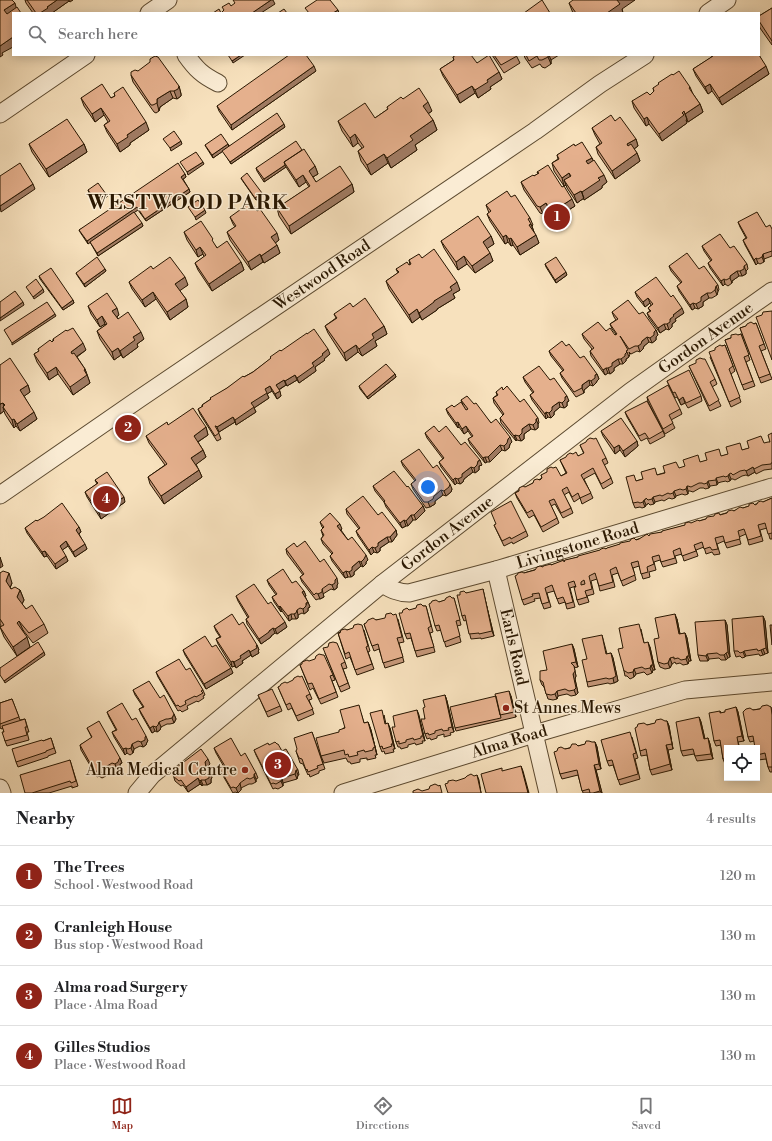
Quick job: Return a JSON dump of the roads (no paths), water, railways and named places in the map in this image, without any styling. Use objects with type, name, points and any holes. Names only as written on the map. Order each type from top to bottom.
[{"type":"street","points":[[709,12],[727,0]]},
{"type":"street","points":[[0,114],[85,56]]},
{"type":"street","points":[[187,56],[194,66],[205,76],[218,83]]},
{"type":"street","name":"Westwood Road","points":[[0,496],[139,399],[535,131],[600,84],[643,56]]},
{"type":"street","name":"Gordon Avenue","points":[[137,793],[152,775],[382,584],[630,392],[772,291]]},
{"type":"street","name":"Livingstone Road","points":[[382,584],[401,593],[408,593],[496,570],[772,487]]},
{"type":"street","name":"Earls Road","points":[[496,570],[548,793]]},
{"type":"street","name":"Alma Road","points":[[343,793],[534,734],[685,690],[772,682]]},
{"type":"street","points":[[0,788],[2,793]]},
{"type":"place","name":"The Trees","points":[[557,217]]},
{"type":"place","name":"Cranleigh House","points":[[128,428]]},
{"type":"place","name":"Gilles Studios","points":[[106,499]]},
{"type":"place","name":"St Annes Mews","points":[[506,708]]},
{"type":"place","name":"Alma road Surgery","points":[[278,765]]},
{"type":"place","name":"Alma Medical Centre","points":[[245,770]]},
{"type":"district","name":"WESTWOOD PARK","points":[[188,203]]}]
